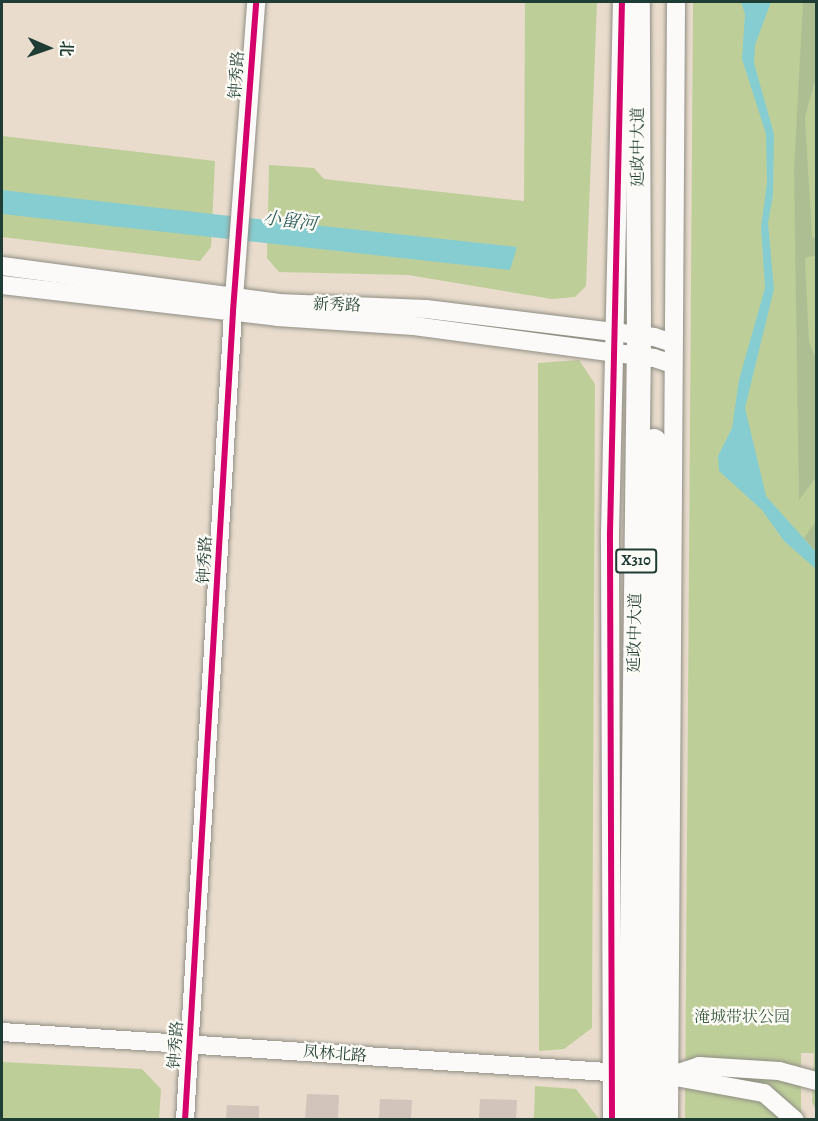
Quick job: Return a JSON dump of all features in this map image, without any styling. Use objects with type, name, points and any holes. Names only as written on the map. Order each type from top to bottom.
[{"type":"main road","name":"延政中大道","points":[[638,2],[655,350]]},
{"type":"main road","name":"延政中大道","points":[[630,1119],[640,1074],[655,350],[654,2]]},
{"type":"main road","name":"延政中大道","points":[[640,1074],[652,1119]]},
{"type":"street","name":"钟秀路","points":[[185,1119],[234,303],[240,253],[256,2]]},
{"type":"street","points":[[622,2],[613,355],[640,1074],[669,1119]]},
{"type":"street","points":[[655,350],[676,2]]},
{"type":"street","name":"新秀路","points":[[2,266],[234,303],[613,355],[655,350]]},
{"type":"street","name":"新秀路","points":[[2,285],[234,303],[426,309],[613,335],[655,350]]},
{"type":"street","name":"凤林北路","points":[[2,1032],[640,1074],[764,1094],[795,1119]]},
{"type":"street","points":[[640,1074],[699,1066],[779,1071],[816,1081]]},
{"type":"street","points":[[612,1119],[640,1074]]},
{"type":"green space","points":[[525,2],[597,2],[586,286],[575,297],[552,299],[408,275],[279,272],[267,258],[269,165],[314,168],[324,179],[524,201]]},
{"type":"green space","name":"淹城带状公园","points":[[693,2],[816,2],[816,1110],[812,1102],[814,1053],[801,1053],[801,1119],[685,1119]]},
{"type":"green space","points":[[803,2],[816,2],[816,77],[805,117],[812,237],[816,239],[816,255],[805,258],[809,342],[816,359],[816,477],[799,500],[794,170]]},
{"type":"green space","points":[[2,136],[215,161],[211,247],[200,261],[2,237]]},
{"type":"green space","points":[[579,360],[595,384],[592,1028],[564,1049],[539,1051],[538,363]]},
{"type":"green space","points":[[814,524],[816,525],[816,552],[804,538]]},
{"type":"green space","points":[[2,1062],[142,1069],[161,1089],[159,1119],[2,1119]]},
{"type":"green space","points":[[535,1086],[576,1089],[599,1119],[534,1119]]},
{"type":"water","points":[[741,2],[771,2],[755,45],[754,63],[774,134],[773,195],[768,223],[774,289],[745,408],[766,496],[816,552],[816,569],[784,541],[762,510],[719,471],[718,456],[732,428],[739,380],[765,288],[761,227],[767,183],[766,134],[742,59],[745,14]]},
{"type":"water","points":[[2,190],[517,247],[510,270],[2,214]]},
{"type":"building","points":[[307,1094],[339,1095],[338,1119],[305,1119]]},
{"type":"building","points":[[380,1099],[412,1100],[411,1119],[379,1119]]},
{"type":"building","points":[[480,1099],[517,1100],[516,1119],[479,1119]]},
{"type":"building","points":[[227,1105],[259,1106],[259,1119],[226,1119]]},
{"type":"cycle path","points":[[185,1120],[233,311],[256,2]]},
{"type":"cycle path","points":[[612,1120],[610,533],[622,2]]},
{"type":"water label","name":"小留河","points":[[290,221]]}]
